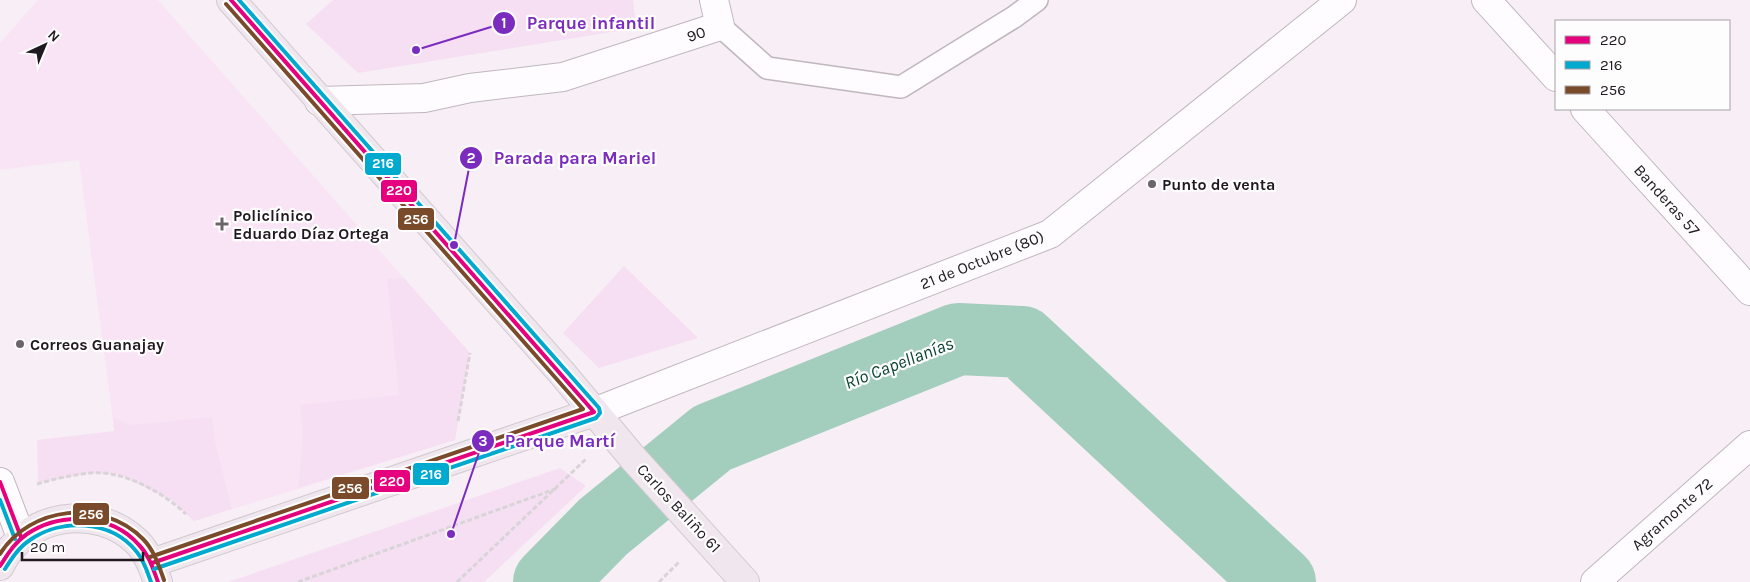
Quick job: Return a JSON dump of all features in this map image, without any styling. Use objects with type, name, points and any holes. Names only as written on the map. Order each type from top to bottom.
[{"type":"main road","name":"Carlos Baliño 61","points":[[231,0],[452,248],[633,458],[706,536],[745,582]]},
{"type":"main road","points":[[0,566],[4,556],[21,537],[43,524],[67,518],[92,518],[116,527],[137,542],[155,572],[594,412]]},
{"type":"street","name":"21 de Octubre (80)","points":[[594,412],[1050,234],[1342,0]]},
{"type":"street","points":[[1486,0],[1555,76]]},
{"type":"street","name":"90","points":[[319,101],[424,98],[470,88],[563,77],[717,13]]},
{"type":"street","name":"Banderas 57","points":[[1586,110],[1750,291]]},
{"type":"street","name":"Agramonte 72","points":[[1595,582],[1750,445]]},
{"type":"street","points":[[4,490],[21,537]]},
{"type":"lane","name":"90","points":[[717,13],[767,68],[901,87],[1014,17],[1037,0]]},
{"type":"path","points":[[456,431],[470,353]]},
{"type":"path","points":[[457,582],[558,488],[611,432]]},
{"type":"path","points":[[4,490],[91,473],[120,475],[171,500],[188,516]]},
{"type":"path","points":[[298,582],[558,488]]},
{"type":"shaded area","name":"Policlínico Eduardo Díaz Ortega","points":[[38,0],[158,0],[470,353],[455,440],[194,521],[171,500],[120,475],[79,160],[0,170],[0,43]]},
{"type":"shaded area","points":[[333,0],[633,0],[636,28],[358,73],[306,24]]},
{"type":"shaded area","points":[[624,266],[698,338],[599,368],[563,333]]},
{"type":"shaded area","points":[[404,278],[470,353],[455,440],[298,488],[303,434],[300,405],[399,395],[387,279]]},
{"type":"shaded area","points":[[212,417],[215,442],[232,509],[194,521],[171,500],[120,475],[91,473],[38,483],[37,440],[114,431],[113,418],[132,425]]},
{"type":"shaded area","points":[[560,468],[586,486],[484,582],[228,582]]},
{"type":"waterway","name":"Río Capellanías","points":[[549,582],[603,527],[712,438],[958,339],[1022,342],[1280,582]]},
{"type":"transit line","name":"220","points":[[152,563],[594,412],[231,0]]},
{"type":"transit line","name":"216","points":[[154,569],[596,418],[600,413],[599,408],[239,0]]},
{"type":"transit line","name":"256","points":[[150,557],[583,409],[226,4]]},
{"type":"transit line","name":"220","points":[[0,482],[21,537]]},
{"type":"transit line","name":"216","points":[[0,500],[15,539]]},
{"type":"transit line","name":"256","points":[[0,554],[13,538],[29,526],[48,517],[68,513],[88,513],[108,517],[127,526],[143,539],[153,553],[164,580]]},
{"type":"transit line","name":"220","points":[[0,566],[15,544],[27,534],[54,522],[85,519],[100,522],[128,534],[145,553],[158,582]]},
{"type":"transit line","name":"216","points":[[5,569],[22,546],[42,533],[56,528],[85,526],[100,528],[126,541],[141,558],[151,582]]},
{"type":"place","name":"Parque infantil","points":[[416,50]]},
{"type":"place","name":"Punto de venta","points":[[1152,184]]},
{"type":"place","name":"Policlínico Eduardo Díaz Ortega","points":[[222,224]]},
{"type":"place","name":"Parada para Mariel","points":[[454,245]]},
{"type":"place","name":"Correos Guanajay","points":[[20,344]]},
{"type":"place","name":"Parque Martí","points":[[451,534]]}]
